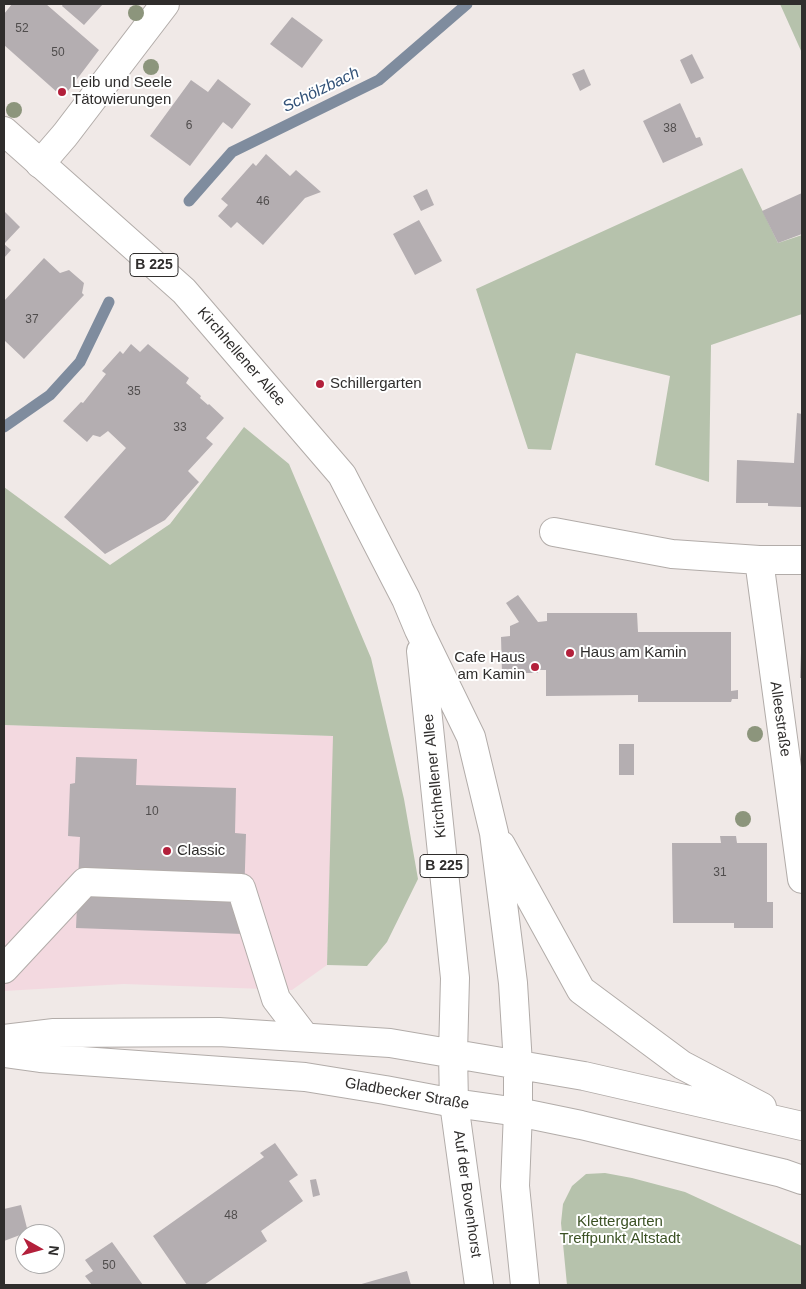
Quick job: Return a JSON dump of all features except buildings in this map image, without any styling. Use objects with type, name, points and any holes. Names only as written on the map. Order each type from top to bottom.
[{"type":"main road","points":[[40,164],[66,135],[165,4]]},
{"type":"main road","name":"Kirchhellener Allee","points":[[4,131],[184,291],[342,476],[406,599],[471,738],[494,833]]},
{"type":"main road","points":[[554,532],[672,554],[758,560],[802,560]]},
{"type":"main road","name":"Alleestraße","points":[[758,560],[802,879]]},
{"type":"main road","name":"Kirchhellener Allee","points":[[419,630],[455,978],[454,1103]]},
{"type":"main road","points":[[494,833],[513,983],[518,1064],[515,1186],[525,1285]]},
{"type":"main road","name":"B 225","points":[[494,833],[581,990],[682,1065],[800,1125]]},
{"type":"main road","points":[[4,969],[85,882],[242,888],[276,999],[305,1037]]},
{"type":"main road","points":[[4,1038],[54,1033],[219,1032],[390,1043],[584,1076],[800,1125]]},
{"type":"main road","name":"Gladbecker Straße","points":[[4,1053],[40,1058],[305,1077],[518,1112],[581,1125],[772,1170],[802,1180]]},
{"type":"main road","name":"Auf der Bovenhorst","points":[[454,1103],[479,1285]]},
{"type":"shaded area","name":"Classic","points":[[4,725],[334,736],[327,965],[292,990],[124,984],[4,991]]},
{"type":"green space","points":[[780,4],[802,4],[802,53]]},
{"type":"green space","points":[[742,168],[778,243],[802,235],[802,314],[711,345],[709,482],[655,465],[670,376],[576,353],[551,450],[528,449],[476,289]]},
{"type":"green space","points":[[244,427],[289,464],[371,658],[404,799],[418,879],[387,942],[367,966],[327,965],[333,736],[4,725],[4,487],[110,565],[170,524]]},
{"type":"green space","name":"Klettergarten Treffpunkt Altstadt","points":[[605,1173],[685,1192],[802,1246],[802,1285],[567,1285],[561,1223],[563,1204],[572,1186],[586,1174]]},
{"type":"waterway","name":"Schölzbach","points":[[189,201],[232,152],[379,80],[467,4]]},
{"type":"waterway","name":"Schölzbach","points":[[4,427],[50,395],[80,362],[109,302]]},
{"type":"place","name":"Leib und Seele Tätowierungen","points":[[62,92]]},
{"type":"place","name":"Schillergarten","points":[[320,384]]},
{"type":"place","name":"Haus am Kamin","points":[[570,653]]},
{"type":"place","name":"Cafe Haus am Kamin","points":[[535,667]]},
{"type":"place","name":"Classic","points":[[167,851]]}]
